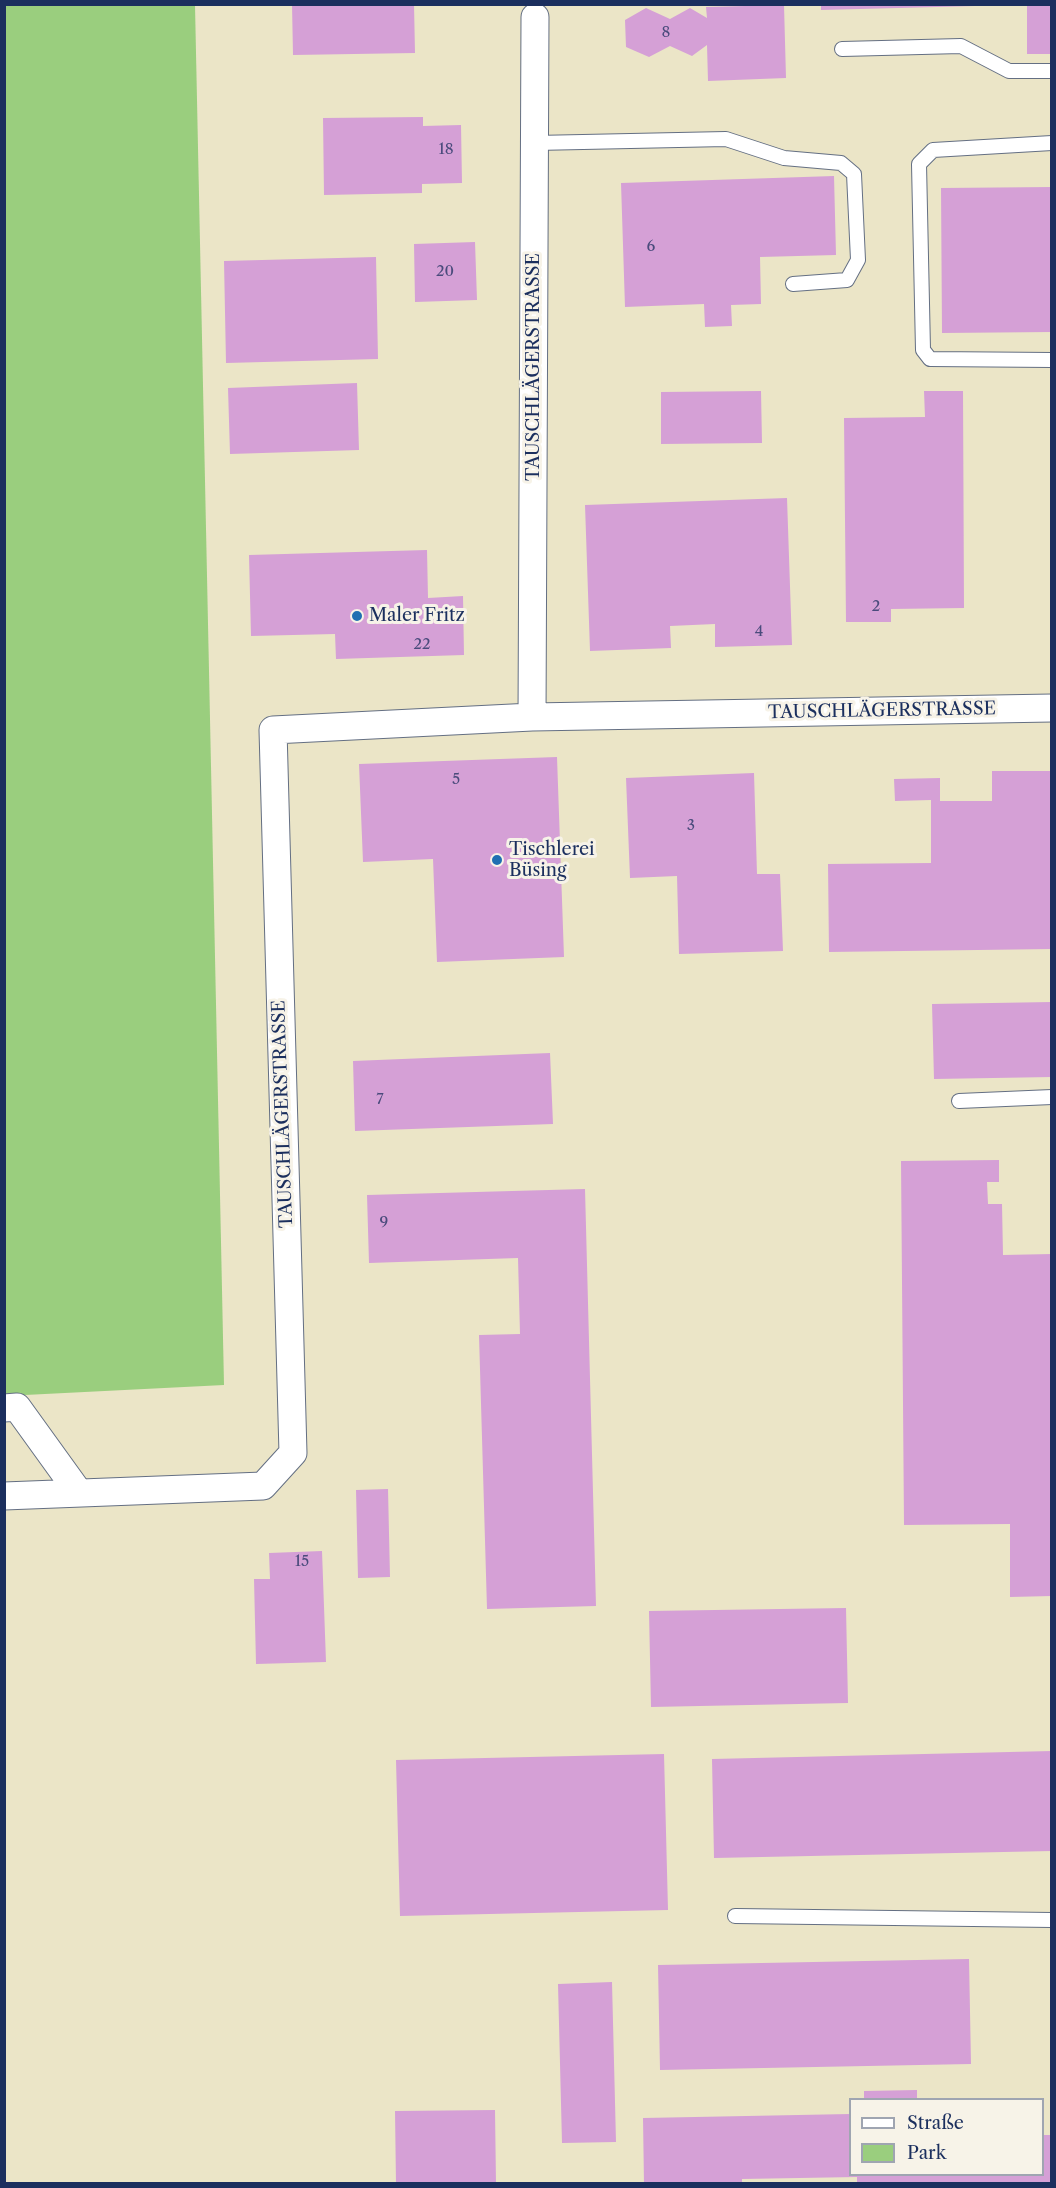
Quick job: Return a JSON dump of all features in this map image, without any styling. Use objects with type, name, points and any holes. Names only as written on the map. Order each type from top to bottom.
[{"type":"street","name":"TAUSCHLÄGERSTRASSE","points":[[532,717],[535,17]]},
{"type":"street","name":"TAUSCHLÄGERSTRASSE","points":[[4,1496],[264,1486],[293,1453],[273,730],[532,717],[1052,708]]},
{"type":"street","points":[[4,1408],[17,1407],[79,1493]]},
{"type":"lane","points":[[842,49],[960,46],[1009,71],[1052,71]]},
{"type":"lane","points":[[535,143],[726,139],[784,158],[841,164],[854,174],[858,260],[847,280],[793,284]]},
{"type":"lane","points":[[1052,143],[933,150],[919,164],[923,350],[930,359],[1052,360]]},
{"type":"lane","points":[[959,1101],[1052,1097]]},
{"type":"lane","points":[[735,1916],[1052,1920]]},
{"type":"green space","points":[[4,5],[195,5],[224,1385],[5,1396]]},
{"type":"building","points":[[292,4],[414,4],[415,53],[293,55]]},
{"type":"building","points":[[821,4],[975,4],[975,6],[821,10]]},
{"type":"building","points":[[1027,4],[1052,4],[1052,54],[1027,54]]},
{"type":"building","points":[[784,5],[786,78],[708,81],[707,45],[692,56],[670,46],[649,57],[626,47],[625,20],[646,8],[670,19],[690,8],[707,18],[706,7]]},
{"type":"building","points":[[423,117],[423,126],[461,125],[462,183],[422,184],[422,193],[324,195],[323,118]]},
{"type":"building","points":[[834,176],[836,255],[760,257],[761,304],[731,305],[732,326],[705,327],[704,304],[625,307],[621,183]]},
{"type":"building","points":[[1052,187],[1052,332],[942,333],[941,188]]},
{"type":"building","points":[[475,242],[477,300],[415,302],[414,244]]},
{"type":"building","points":[[376,257],[378,359],[226,363],[224,261]]},
{"type":"building","points":[[357,383],[359,450],[230,454],[228,388]]},
{"type":"building","points":[[761,391],[762,443],[661,444],[661,392]]},
{"type":"building","points":[[924,391],[963,391],[964,608],[891,609],[891,622],[846,622],[844,418],[925,417]]},
{"type":"building","points":[[787,498],[792,645],[715,647],[715,624],[670,626],[671,648],[590,651],[585,505]]},
{"type":"building","name":"Maler Fritz","points":[[427,550],[428,598],[463,596],[464,655],[336,659],[335,634],[251,636],[249,555]]},
{"type":"building","name":"Tischlerei Büsing","points":[[557,757],[564,957],[437,962],[433,859],[363,862],[359,764]]},
{"type":"building","points":[[992,771],[1052,771],[1052,949],[829,952],[828,864],[931,863],[931,800],[895,801],[894,779],[940,778],[940,801],[992,801]]},
{"type":"building","points":[[754,773],[757,874],[780,874],[783,951],[679,954],[677,876],[630,878],[626,778]]},
{"type":"building","points":[[1052,1002],[1052,1077],[934,1079],[932,1004]]},
{"type":"building","points":[[550,1053],[553,1124],[355,1131],[353,1061]]},
{"type":"building","points":[[999,1160],[999,1182],[987,1182],[988,1204],[1002,1204],[1003,1255],[1052,1254],[1052,1596],[1010,1597],[1010,1524],[904,1525],[901,1161]]},
{"type":"building","points":[[585,1189],[596,1606],[487,1609],[479,1335],[520,1334],[518,1258],[369,1263],[367,1195]]},
{"type":"building","points":[[388,1489],[390,1577],[358,1578],[356,1490]]},
{"type":"building","points":[[322,1551],[326,1662],[256,1664],[254,1579],[270,1579],[269,1553]]},
{"type":"building","points":[[846,1608],[848,1703],[651,1707],[649,1611]]},
{"type":"building","points":[[1052,1751],[1052,1851],[714,1858],[712,1759]]},
{"type":"building","points":[[664,1754],[668,1910],[400,1916],[396,1760]]},
{"type":"building","points":[[969,1959],[971,2064],[660,2070],[658,1965]]},
{"type":"building","points":[[612,1982],[616,2142],[562,2143],[558,1984]]},
{"type":"building","points":[[917,2090],[917,2098],[864,2098],[864,2091]]},
{"type":"building","points":[[495,2110],[496,2184],[396,2184],[395,2111]]},
{"type":"building","points":[[849,2114],[849,2176],[1044,2176],[1044,2135],[1052,2135],[1052,2184],[857,2184],[857,2177],[742,2179],[742,2184],[644,2184],[643,2118]]},
{"type":"place","name":"Maler Fritz","points":[[357,616]]},
{"type":"place","name":"Tischlerei Büsing","points":[[497,860]]}]
